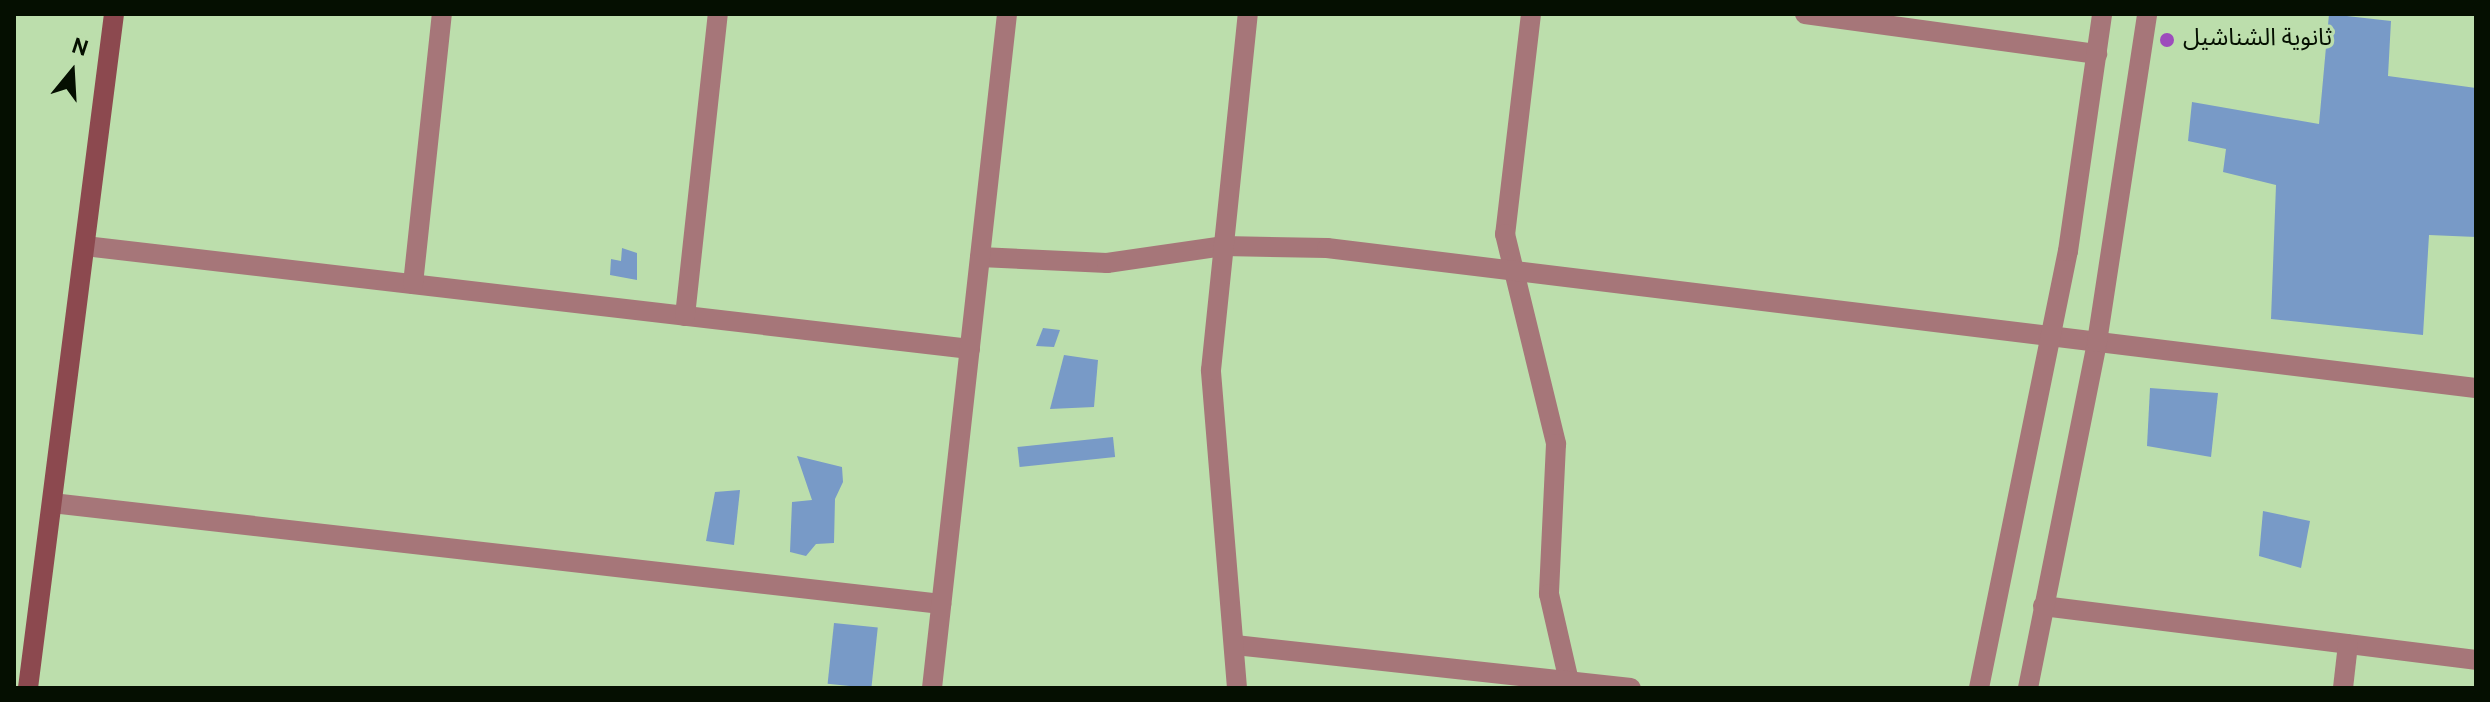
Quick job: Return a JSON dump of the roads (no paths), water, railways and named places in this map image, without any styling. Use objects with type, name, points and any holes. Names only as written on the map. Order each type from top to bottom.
[{"type":"street","points":[[28,688],[114,14]]},
{"type":"street","points":[[413,284],[442,14]]},
{"type":"street","points":[[685,316],[718,14]]},
{"type":"street","points":[[932,688],[1007,14]]},
{"type":"street","points":[[1237,688],[1211,370],[1248,14]]},
{"type":"street","points":[[1531,14],[1505,234],[1556,444],[1549,594],[1569,681]]},
{"type":"street","points":[[1805,14],[2097,54]]},
{"type":"street","points":[[1979,688],[2011,513],[2052,336],[2102,14]]},
{"type":"street","points":[[2028,688],[2097,342],[2147,14]]},
{"type":"street","points":[[85,246],[970,349]]},
{"type":"street","points":[[980,257],[1107,263],[1223,246],[1327,248],[2476,388]]},
{"type":"street","points":[[52,503],[941,604]]},
{"type":"street","points":[[2043,606],[2476,660]]},
{"type":"street","points":[[2343,688],[2348,644]]},
{"type":"street","points":[[1235,645],[1631,688]]},
{"type":"place","name":"ثانوية الشناشيل","points":[[2167,40]]}]
